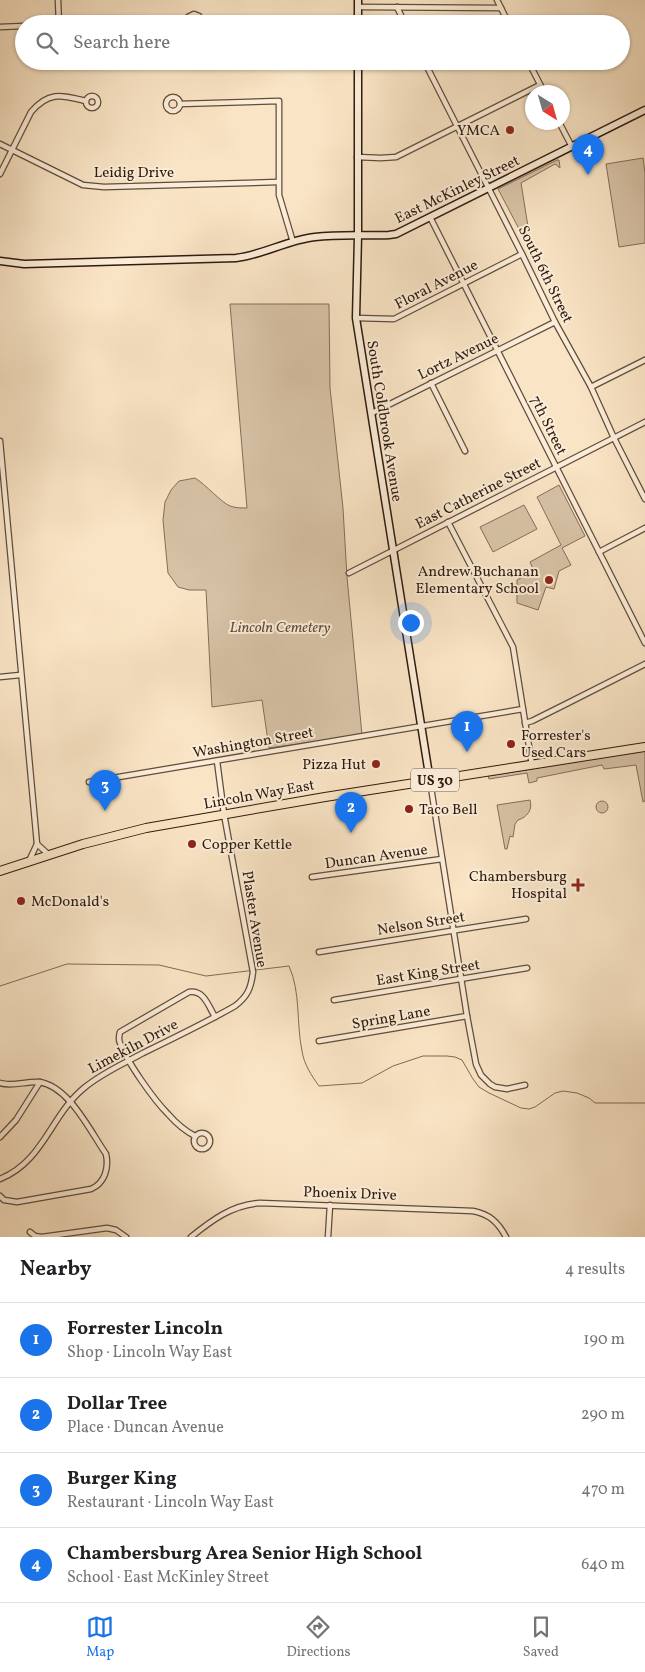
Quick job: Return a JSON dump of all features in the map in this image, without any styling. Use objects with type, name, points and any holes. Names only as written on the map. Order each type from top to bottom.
[{"type":"highway","name":"Lincoln Way East","points":[[0,871],[115,835],[224,814],[645,747]]},
{"type":"street","points":[[58,0],[59,15]]},
{"type":"street","points":[[497,0],[504,15]]},
{"type":"street","points":[[358,4],[501,8]]},
{"type":"street","points":[[397,6],[401,15]]},
{"type":"street","points":[[0,27],[15,26]]},
{"type":"street","name":"South Coldbrook Avenue","points":[[358,70],[356,318],[430,781]]},
{"type":"street","name":"South 6th Street","points":[[428,70],[645,499]]},
{"type":"street","points":[[532,70],[540,85]]},
{"type":"street","points":[[357,157],[396,157],[525,92]]},
{"type":"street","points":[[0,174],[31,112],[44,99],[53,96],[65,96],[86,101]]},
{"type":"street","points":[[180,104],[278,101],[278,182],[282,209],[293,242]]},
{"type":"street","name":"East McKinley Street","points":[[0,261],[24,264],[236,258],[248,257],[293,242],[315,237],[396,234],[645,110]]},
{"type":"street","points":[[563,130],[572,146]]},
{"type":"street","name":"Leidig Drive","points":[[0,144],[83,185],[104,187],[278,182]]},
{"type":"street","name":"7th Street","points":[[430,217],[645,644]]},
{"type":"street","name":"Floral Avenue","points":[[356,318],[394,320],[522,254]]},
{"type":"street","name":"Lortz Avenue","points":[[372,413],[554,322]]},
{"type":"street","points":[[590,387],[645,360]]},
{"type":"street","points":[[431,383],[465,451]]},
{"type":"street","name":"East Catherine Street","points":[[349,573],[645,422]]},
{"type":"street","points":[[0,441],[37,844],[29,861]]},
{"type":"street","points":[[448,522],[513,647],[532,765]]},
{"type":"street","points":[[599,552],[645,528]]},
{"type":"street","points":[[525,723],[568,704],[645,664]]},
{"type":"street","points":[[0,677],[20,675]]},
{"type":"street","name":"Washington Street","points":[[89,782],[523,710]]},
{"type":"street","name":"Plaster Avenue","points":[[217,761],[224,814],[252,972],[249,992]]},
{"type":"street","points":[[430,781],[476,1064],[485,1080],[495,1087],[507,1089],[525,1086]]},
{"type":"street","points":[[37,844],[48,855]]},
{"type":"street","name":"Duncan Avenue","points":[[312,877],[442,859]]},
{"type":"street","points":[[503,916],[504,923]]},
{"type":"street","points":[[483,919],[484,926]]},
{"type":"street","name":"Nelson Street","points":[[319,952],[526,919]]},
{"type":"street","points":[[469,921],[470,928]]},
{"type":"street","name":"East King Street","points":[[334,1000],[527,968]]},
{"type":"street","points":[[195,1136],[167,1114],[130,1060],[118,1037],[120,1032],[189,992],[202,994],[215,1017]]},
{"type":"street","name":"Limekiln Drive","points":[[0,1179],[31,1158],[44,1142],[70,1101],[93,1081],[215,1017],[239,1003],[249,992]]},
{"type":"street","name":"Spring Lane","points":[[318,1042],[467,1016]]},
{"type":"street","points":[[0,1137],[16,1120],[40,1082]]},
{"type":"street","points":[[0,1083],[6,1085],[40,1082],[54,1086],[70,1101],[106,1154],[107,1169],[102,1181],[91,1189],[17,1202],[4,1200],[0,1196]]},
{"type":"street","name":"Phoenix Drive","points":[[191,1237],[228,1211],[249,1204],[260,1203],[477,1212],[493,1219],[506,1237]]},
{"type":"street","points":[[328,1237],[330,1205]]},
{"type":"street","points":[[30,1232],[35,1236],[42,1237],[107,1228],[116,1230],[126,1237]]},
{"type":"green space","points":[[643,158],[645,173],[645,243],[619,247],[606,164]]},
{"type":"green space","points":[[559,160],[560,168],[555,164],[521,183],[531,245],[528,246],[498,189]]},
{"type":"green space","name":"Lincoln Cemetery","points":[[230,304],[329,304],[330,388],[343,508],[347,577],[362,735],[269,748],[262,700],[212,707],[206,590],[189,590],[178,587],[168,573],[163,520],[165,502],[171,490],[179,481],[195,478],[230,506],[247,508]]},
{"type":"green space","points":[[559,485],[585,536],[562,548],[571,565],[559,571],[554,589],[546,587],[538,610],[517,603],[517,580],[534,571],[530,562],[561,545],[537,497]]},
{"type":"green space","points":[[524,505],[537,529],[493,552],[480,527]]},
{"type":"green space","points":[[645,751],[645,801],[643,802],[636,765],[604,769],[602,765],[537,778],[537,781],[529,783],[527,773],[489,779],[488,776]]},
{"type":"green space","points":[[530,800],[530,810],[527,815],[515,824],[513,837],[510,836],[507,849],[505,849],[497,805]]},
{"type":"green space","points":[[600,801],[604,801],[608,807],[604,813],[600,813],[596,809],[596,805]]},
{"type":"waterway","points":[[0,986],[67,964],[159,965],[206,976],[289,966],[297,997],[303,1056],[308,1069],[319,1086],[362,1083],[393,1066],[423,1056],[447,1056],[462,1060],[479,1087],[521,1108],[529,1109],[535,1107],[555,1093],[563,1091],[577,1093],[595,1103],[645,1103]]},
{"type":"place","name":"YMCA","points":[[510,130]]},
{"type":"place","name":"Chambersburg Area Senior High School","points":[[588,175]]},
{"type":"place","name":"Andrew Buchanan Elementary School","points":[[549,580]]},
{"type":"place","name":"Forrester's Used Cars","points":[[511,744]]},
{"type":"place","name":"Forrester Lincoln","points":[[467,752]]},
{"type":"place","name":"Pizza Hut","points":[[376,764]]},
{"type":"place","name":"Taco Bell","points":[[409,809]]},
{"type":"place","name":"Burger King","points":[[105,811]]},
{"type":"place","name":"Dollar Tree","points":[[351,833]]},
{"type":"place","name":"Copper Kettle","points":[[192,844]]},
{"type":"place","name":"Chambersburg Hospital","points":[[578,885]]},
{"type":"place","name":"McDonald's","points":[[21,901]]}]
